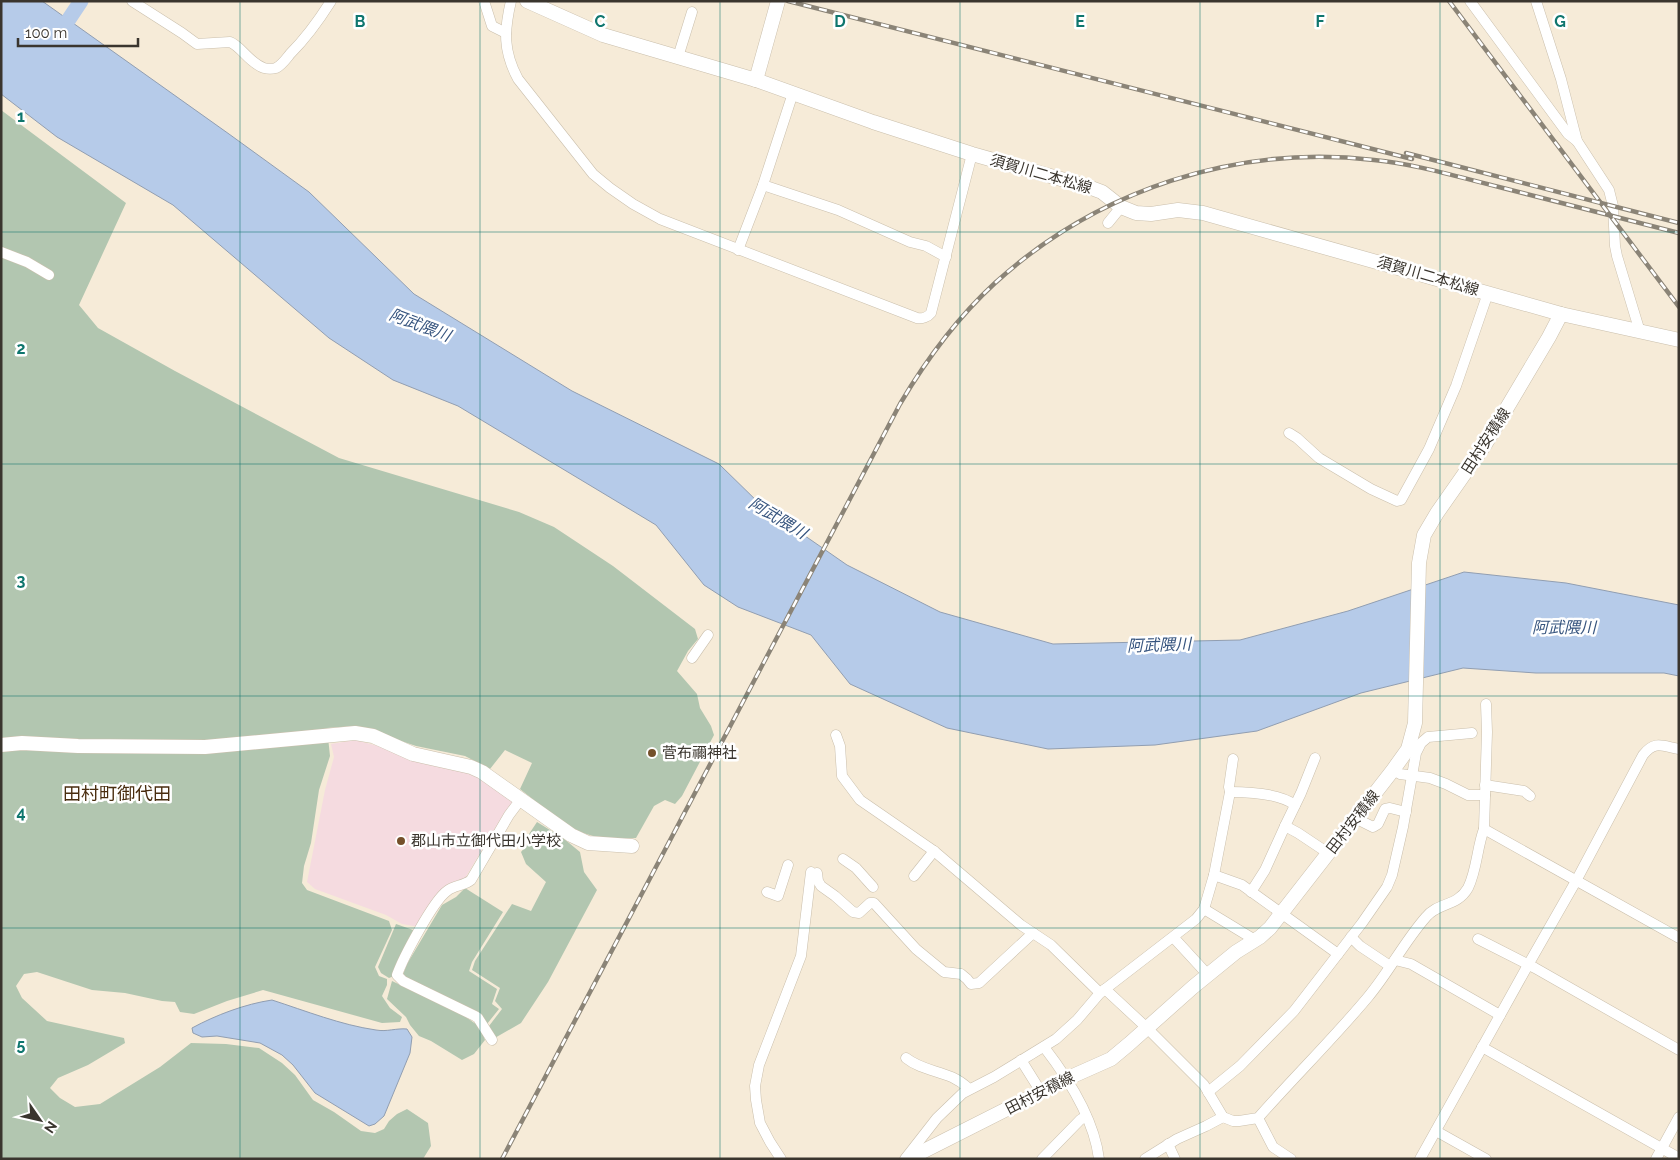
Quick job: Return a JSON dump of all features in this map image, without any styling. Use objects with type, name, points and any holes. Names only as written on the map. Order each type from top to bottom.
[{"type":"main road","name":"須賀川二本松線","points":[[527,1],[603,34],[756,80],[972,154],[1086,186],[1102,192],[1130,211],[1150,214],[1173,210],[1203,213],[1561,314],[1679,340]]},
{"type":"main road","points":[[756,80],[778,1]]},
{"type":"main road","name":"田村安積線","points":[[907,1159],[1066,1079],[1111,1059],[1208,975],[1270,928],[1282,914],[1406,753],[1411,743],[1415,723],[1419,578],[1422,542],[1428,526],[1486,443],[1547,342],[1561,314]]},
{"type":"main road","points":[[1,745],[22,743],[78,746],[205,747],[325,735],[364,734],[413,754],[471,766],[521,799],[571,836],[588,843],[632,846]]},
{"type":"street","points":[[132,1],[197,44],[230,42],[235,44],[246,56],[261,67],[271,69],[280,65],[310,32],[331,1]]},
{"type":"street","points":[[484,1],[492,26],[506,33]]},
{"type":"street","points":[[511,1],[506,33],[506,48],[508,58],[518,79],[593,174],[620,196],[660,219],[920,318],[929,315],[931,312],[972,154]]},
{"type":"street","points":[[1470,1],[1568,134],[1577,141],[1610,190],[1617,256],[1640,332]]},
{"type":"street","points":[[1536,1],[1561,79],[1577,141]]},
{"type":"street","points":[[678,57],[692,12]]},
{"type":"street","points":[[738,250],[763,185],[793,93]]},
{"type":"street","points":[[763,185],[838,210],[910,242],[926,246],[946,257]]},
{"type":"street","points":[[1108,223],[1122,207]]},
{"type":"street","points":[[1,252],[49,274]]},
{"type":"street","points":[[1289,433],[1322,460],[1371,489],[1397,501],[1401,500],[1429,449],[1452,395],[1488,293]]},
{"type":"street","points":[[692,658],[708,635]]},
{"type":"street","points":[[836,735],[840,746],[842,776],[855,794],[883,817],[934,852],[1021,925],[1051,945],[1147,1028],[1204,1085],[1223,1117],[1233,1121],[1258,1118],[1357,1010],[1427,915],[1432,911],[1457,901],[1467,889],[1484,829],[1486,704]]},
{"type":"street","points":[[1208,1092],[1240,1066],[1288,1018],[1373,909],[1389,881],[1396,860],[1418,747],[1428,737],[1472,733]]},
{"type":"street","points":[[1420,1159],[1576,881],[1643,756],[1650,746],[1654,745],[1679,749]]},
{"type":"street","points":[[907,1159],[937,1118],[969,1089],[994,1077],[1056,1039],[1102,991],[1174,938],[1196,919],[1204,908],[1214,874],[1230,792],[1233,758]]},
{"type":"street","points":[[1251,892],[1265,870],[1315,758]]},
{"type":"street","points":[[1393,770],[1400,774],[1433,779],[1468,795],[1485,790],[1524,791],[1530,796]]},
{"type":"street","points":[[1230,792],[1278,797],[1295,805]]},
{"type":"street","points":[[492,1040],[478,1018],[403,981],[397,975],[409,949],[435,905],[448,890],[466,884],[471,880],[509,815],[521,799]]},
{"type":"street","points":[[1355,818],[1373,827],[1378,824],[1385,809],[1390,808],[1406,812]]},
{"type":"street","points":[[1285,826],[1328,853]]},
{"type":"street","points":[[1484,829],[1679,938]]},
{"type":"street","points":[[914,876],[934,852]]},
{"type":"street","points":[[843,858],[856,868],[873,887]]},
{"type":"street","points":[[767,892],[778,896],[788,865]]},
{"type":"street","points":[[781,1159],[760,1122],[755,1086],[759,1065],[801,956],[814,872],[821,886],[853,912],[859,913],[870,903],[874,903],[916,949],[944,972],[961,974],[971,984],[979,983],[1033,933]]},
{"type":"street","points":[[1214,874],[1242,885],[1338,954]]},
{"type":"street","points":[[1204,908],[1254,940]]},
{"type":"street","points":[[1351,937],[1360,946],[1392,963],[1411,964],[1500,1015]]},
{"type":"street","points":[[1174,938],[1208,975]]},
{"type":"street","points":[[1478,939],[1679,1050]]},
{"type":"street","points":[[1044,1047],[1061,1068],[1094,1132],[1099,1159]]},
{"type":"street","points":[[1482,1047],[1679,1158]]},
{"type":"street","points":[[906,1058],[927,1069],[953,1076],[969,1089]]},
{"type":"street","points":[[1021,1060],[1041,1092]]},
{"type":"street","points":[[1042,1159],[1086,1116]]},
{"type":"street","points":[[1144,1159],[1168,1144],[1223,1117]]},
{"type":"street","points":[[1656,1159],[1679,1117]]},
{"type":"street","points":[[1258,1118],[1276,1154],[1291,1159]]},
{"type":"street","points":[[1436,1131],[1486,1159]]},
{"type":"street","points":[[1168,1144],[1175,1159]]},
{"type":"shaded area","name":"郡山市立御代田小学校","points":[[355,740],[467,769],[523,804],[506,810],[464,880],[419,927],[402,924],[386,915],[315,889],[307,882],[325,790],[334,757],[331,744]]},
{"type":"green space","points":[[1,110],[126,203],[79,305],[98,328],[339,458],[519,512],[554,527],[613,566],[695,629],[698,639],[688,651],[677,671],[697,694],[700,708],[714,735],[682,796],[675,804],[665,800],[654,806],[636,838],[616,839],[593,836],[570,829],[520,789],[532,763],[505,750],[490,769],[465,756],[416,746],[356,726],[327,728],[330,756],[319,790],[311,843],[304,866],[302,883],[307,890],[389,921],[392,930],[375,967],[379,976],[387,979],[387,985],[382,996],[390,1008],[402,1017],[400,1022],[382,1023],[263,990],[194,1014],[180,1012],[175,1002],[125,993],[92,990],[37,972],[24,974],[16,986],[22,998],[47,1021],[124,1038],[125,1043],[88,1065],[58,1078],[50,1088],[60,1098],[75,1107],[100,1104],[160,1067],[191,1043],[226,1044],[259,1048],[282,1063],[295,1075],[313,1100],[361,1131],[375,1133],[384,1129],[397,1114],[407,1109],[428,1123],[431,1146],[423,1159],[1,1159]]},
{"type":"green space","points":[[537,822],[563,838],[580,852],[584,872],[597,890],[548,982],[521,1023],[493,1039],[489,1026],[502,1009],[495,1001],[500,988],[472,970],[475,961],[512,904],[531,911],[546,882],[526,864],[521,852],[532,839],[529,834]]},
{"type":"green space","points":[[465,888],[503,912],[472,962],[469,971],[497,989],[492,1004],[499,1009],[487,1024],[402,977],[407,964],[442,905],[456,897]]},
{"type":"green space","points":[[396,924],[416,931],[394,976],[389,978],[381,973],[378,967]]},
{"type":"green space","points":[[392,981],[463,1015],[480,1027],[485,1040],[474,1054],[462,1060],[419,1036],[406,1017],[387,999]]},
{"type":"water","name":"阿武隈川","points":[[1,1],[42,1],[309,192],[414,294],[572,391],[719,464],[762,506],[847,565],[940,612],[1053,644],[1240,640],[1348,611],[1464,572],[1566,583],[1679,605],[1679,676],[1664,673],[1536,673],[1463,668],[1361,693],[1257,731],[1155,745],[1048,749],[947,728],[850,684],[811,635],[738,607],[704,585],[656,525],[458,406],[393,380],[329,338],[173,205],[57,137],[1,94]]},
{"type":"water","points":[[272,1000],[363,1028],[380,1030],[407,1029],[412,1037],[410,1053],[384,1116],[375,1124],[369,1126],[315,1093],[293,1065],[282,1055],[260,1043],[217,1036],[202,1037],[193,1033],[192,1028],[221,1014],[251,1004]]},
{"type":"waterway","points":[[57,37],[81,1]]},
{"type":"railway","points":[[788,1],[1412,159]]},
{"type":"railway","points":[[1449,1],[1679,307]]},
{"type":"railway","points":[[1406,153],[1679,223]]},
{"type":"railway","points":[[502,1159],[900,404],[920,371],[968,310],[995,283],[1035,250],[1078,222],[1124,199],[1171,181],[1221,167],[1271,159],[1323,157],[1374,160],[1421,168],[1679,233]]},
{"type":"place","name":"菅布禰神社","points":[[652,753]]},
{"type":"place","name":"郡山市立御代田小学校","points":[[401,841]]},
{"type":"district","name":"田村町御代田","points":[[117,793]]}]
